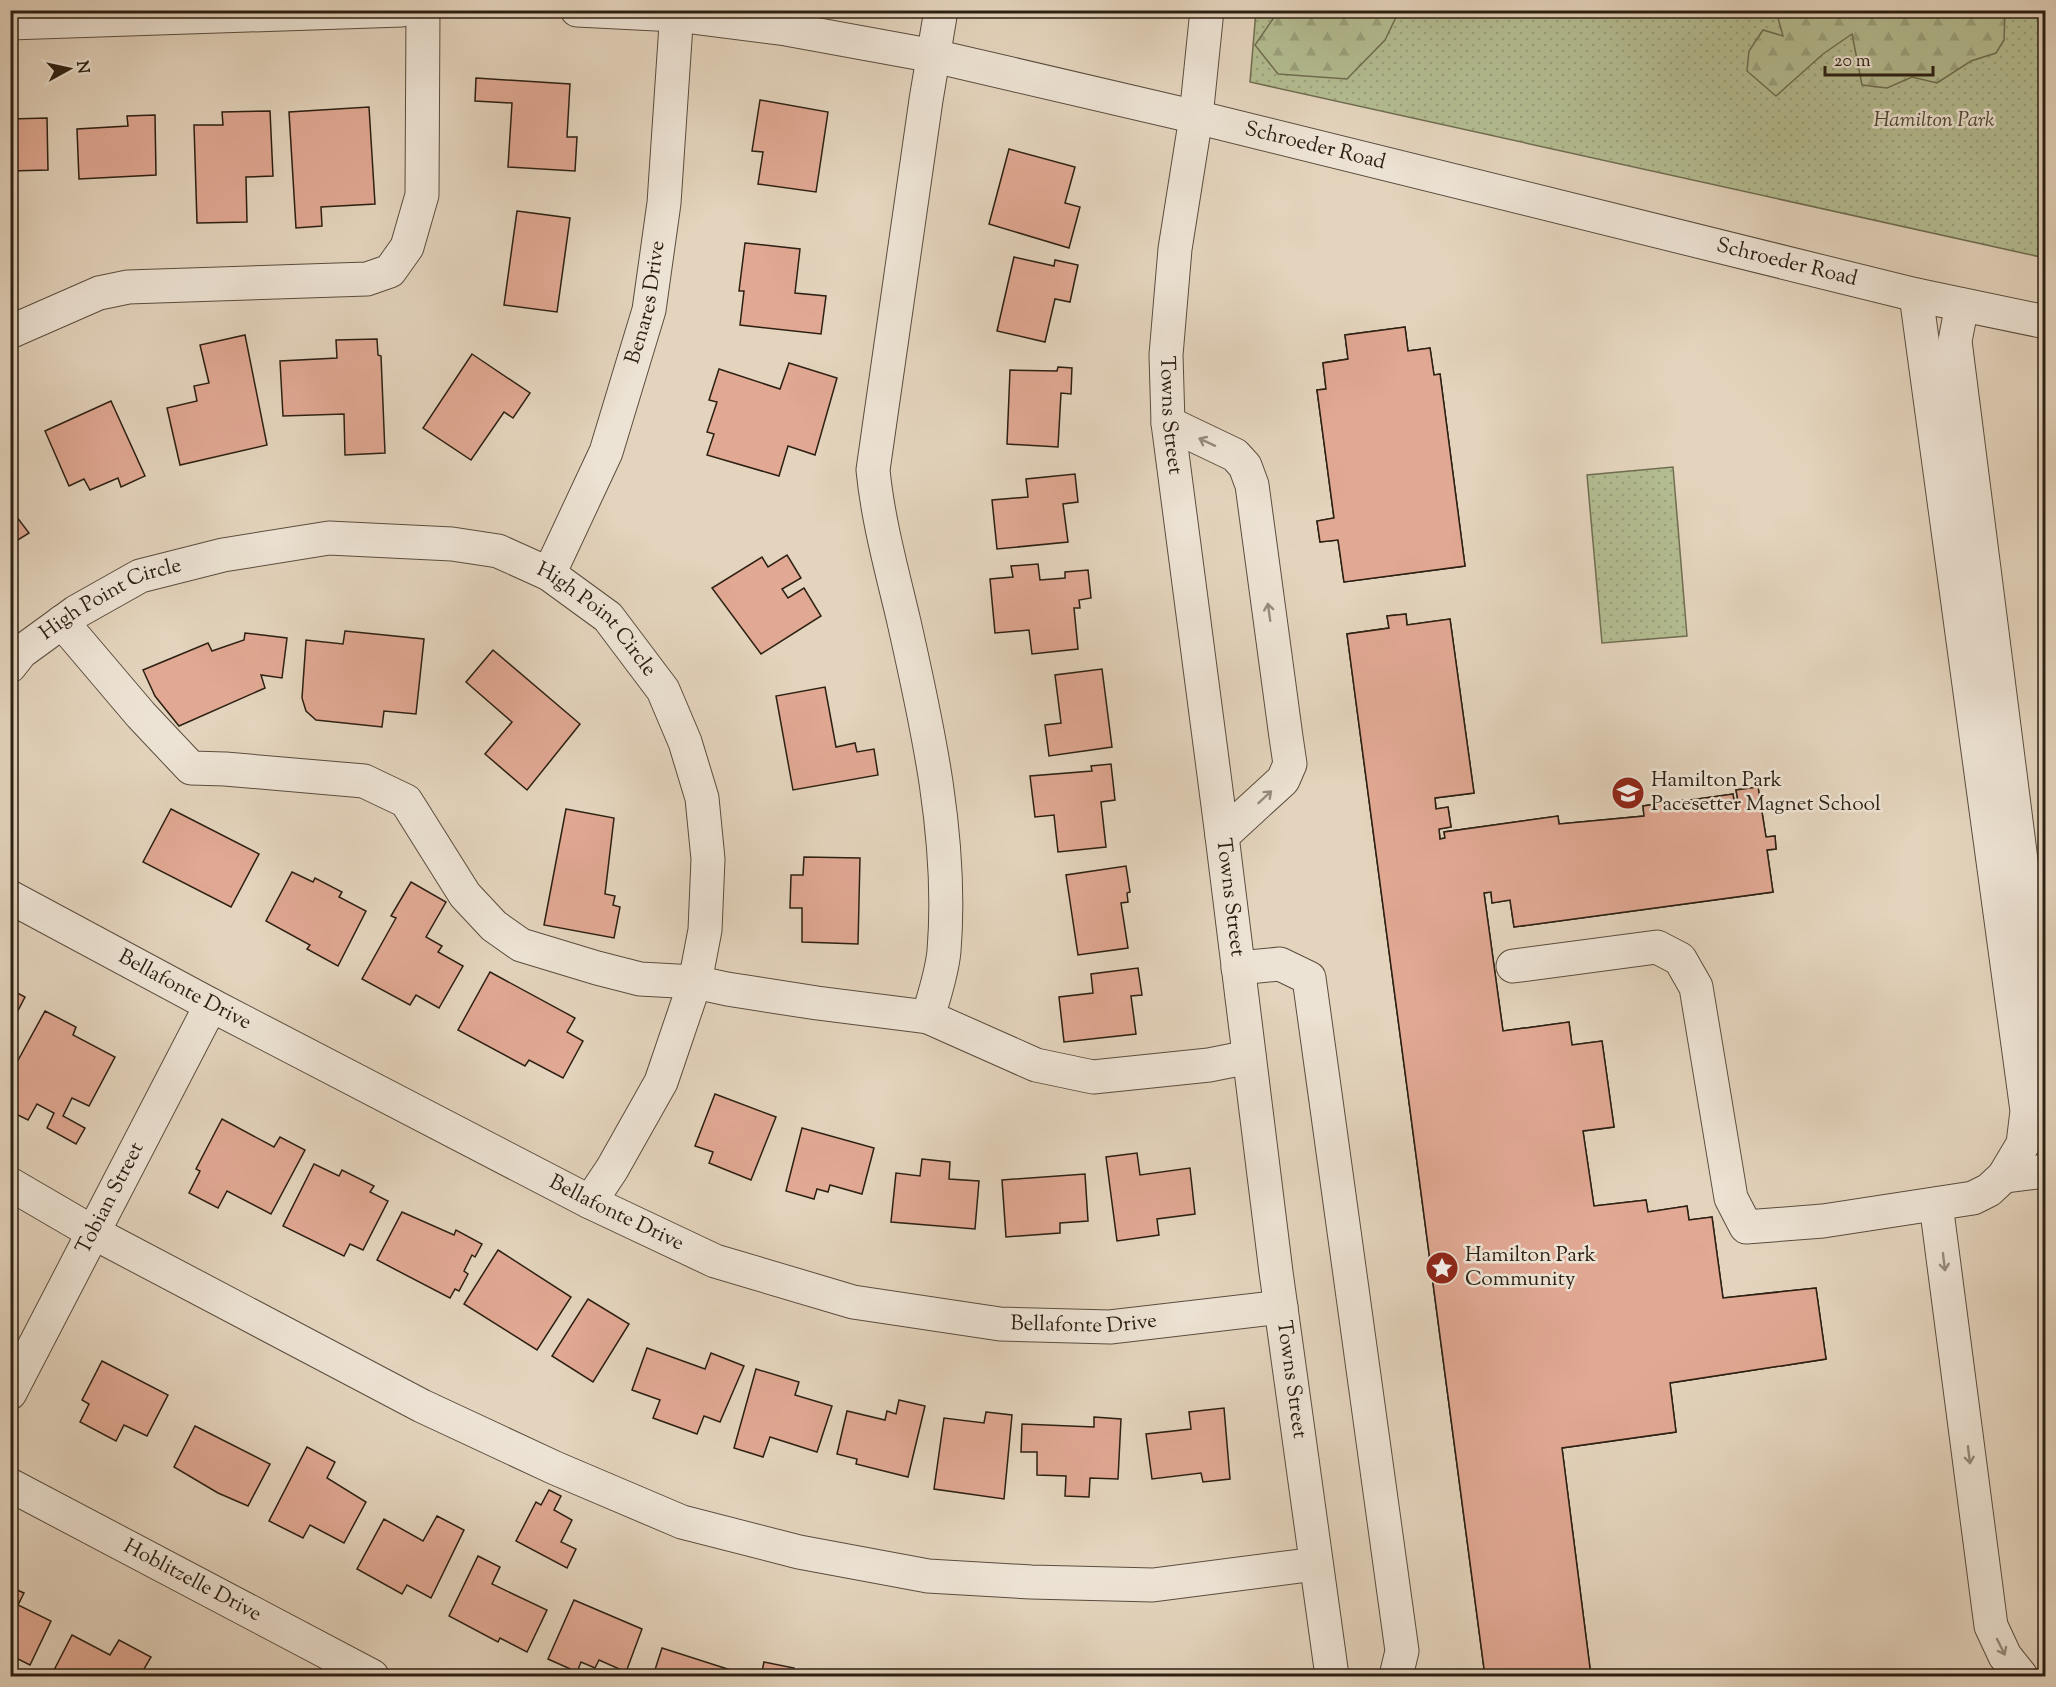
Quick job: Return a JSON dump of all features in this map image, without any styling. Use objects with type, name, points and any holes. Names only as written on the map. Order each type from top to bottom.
[{"type":"street","points":[[10,23],[402,10]]},
{"type":"street","points":[[10,332],[99,293],[128,287],[367,279],[390,271],[407,247],[422,195],[423,10]]},
{"type":"street","name":"Schroeder Road","points":[[577,10],[676,13],[786,29],[934,56],[1196,117],[1916,295],[2046,322]]},
{"type":"street","points":[[928,1017],[944,953],[944,855],[935,778],[909,645],[876,501],[873,470],[941,10]]},
{"type":"street","name":"Towns Street","points":[[1207,10],[1196,117],[1175,249],[1166,355],[1168,423],[1281,1307],[1332,1677]]},
{"type":"street","name":"Benares Drive","points":[[549,573],[606,452],[649,310],[664,202],[676,13]]},
{"type":"street","points":[[1513,966],[1657,947],[1680,958],[1696,987],[1731,1198],[1746,1227],[1823,1221],[1973,1198],[1989,1190],[2004,1176],[2023,1144],[2026,1111],[1916,295]]},
{"type":"street","points":[[1962,305],[1955,341],[2046,1057]]},
{"type":"street","points":[[1168,423],[1235,455],[1245,466],[1252,485],[1290,764],[1283,780],[1222,836]]},
{"type":"street","name":"High Point Circle","points":[[10,666],[21,652],[76,612],[140,576],[223,555],[329,538],[452,543],[498,551],[549,573],[608,617],[663,690],[685,742],[702,798],[708,859],[705,930],[695,981],[661,1082],[612,1169],[590,1202]]},
{"type":"street","points":[[62,622],[141,715],[190,768],[364,782],[406,801],[465,896],[494,926],[521,945],[640,979],[695,981],[727,989],[817,1003],[928,1017],[1036,1065],[1094,1077],[1209,1065],[1249,1057]]},
{"type":"street","name":"Bellafonte Drive","points":[[10,897],[210,1005],[590,1202],[715,1261],[854,1302],[1000,1324],[1110,1327],[1281,1307]]},
{"type":"street","points":[[1238,968],[1280,964],[1309,978],[1402,1651],[1396,1677]]},
{"type":"street","name":"Tobian Street","points":[[10,1393],[210,1005]]},
{"type":"street","points":[[2004,1176],[2046,1171]]},
{"type":"street","points":[[10,1184],[94,1233],[422,1406],[555,1468],[682,1522],[799,1552],[928,1576],[1031,1582],[1153,1585],[1316,1564]]},
{"type":"street","points":[[1936,1204],[1991,1626],[2005,1656],[2021,1677]]},
{"type":"street","name":"Hoblitzelle Drive","points":[[10,1485],[372,1677]]},
{"type":"green space","points":[[1279,10],[1399,11],[1385,40],[1347,79],[1278,74],[1255,45]]},
{"type":"green space","name":"Hamilton Park","points":[[1256,11],[2045,11],[2045,258],[1250,82]]},
{"type":"green space","points":[[1776,11],[2005,11],[2004,40],[1996,53],[1971,61],[1937,83],[1912,77],[1887,88],[1862,85],[1852,34],[1823,54],[1776,96],[1747,71],[1749,51],[1763,30],[1783,36]]},
{"type":"green space","points":[[1673,467],[1687,636],[1602,643],[1587,475]]},
{"type":"building","points":[[476,78],[570,84],[567,137],[577,137],[575,171],[508,167],[512,103],[475,101]]},
{"type":"building","points":[[760,100],[828,112],[816,192],[758,184],[763,152],[752,151]]},
{"type":"building","points":[[369,107],[375,204],[321,207],[322,226],[296,228],[289,112]]},
{"type":"building","points":[[270,111],[273,176],[246,177],[247,222],[197,223],[194,125],[223,125],[222,112]]},
{"type":"building","points":[[155,115],[156,175],[79,179],[77,129],[128,126],[127,116]]},
{"type":"building","points":[[47,118],[48,170],[10,171],[10,119]]},
{"type":"building","points":[[1009,149],[1075,167],[1065,203],[1080,207],[1069,248],[989,224]]},
{"type":"building","points":[[517,211],[570,218],[557,312],[504,305]]},
{"type":"building","points":[[745,243],[800,249],[795,293],[826,296],[821,334],[740,325],[744,291],[739,291]]},
{"type":"building","points":[[1014,257],[1054,266],[1055,260],[1078,265],[1070,302],[1055,299],[1045,342],[997,331]]},
{"type":"building","points":[[1405,327],[1408,351],[1430,348],[1434,375],[1440,374],[1465,566],[1344,582],[1338,540],[1320,542],[1317,521],[1334,518],[1317,390],[1326,389],[1323,363],[1348,359],[1345,335]]},
{"type":"building","points":[[1405,327],[1408,351],[1430,348],[1434,375],[1440,374],[1465,566],[1344,582],[1338,540],[1320,542],[1317,521],[1334,518],[1317,390],[1326,389],[1323,363],[1348,359],[1345,335]]},
{"type":"building","points":[[245,335],[267,445],[180,465],[167,408],[197,401],[194,386],[209,383],[200,345]]},
{"type":"building","points":[[377,339],[378,355],[381,356],[385,453],[345,455],[344,414],[283,416],[280,361],[337,358],[336,340]]},
{"type":"building","points":[[472,354],[530,393],[513,418],[504,412],[471,460],[423,428]]},
{"type":"building","points":[[789,363],[837,378],[815,455],[788,446],[779,476],[707,455],[714,434],[707,432],[717,402],[709,400],[719,369],[780,389]]},
{"type":"building","points":[[1058,367],[1072,368],[1071,394],[1061,393],[1058,447],[1007,444],[1010,370],[1057,371]]},
{"type":"building","points":[[111,401],[145,476],[121,487],[118,478],[90,490],[84,479],[69,486],[45,431]]},
{"type":"building","points":[[1075,474],[1078,502],[1063,504],[1068,542],[997,549],[992,500],[1028,497],[1026,479]]},
{"type":"building","points":[[10,508],[29,533],[10,545]]},
{"type":"building","points":[[787,555],[801,578],[782,589],[788,598],[804,588],[821,616],[761,654],[712,588],[762,557],[768,567]]},
{"type":"building","points":[[1038,564],[1040,580],[1065,578],[1065,572],[1088,570],[1091,598],[1079,600],[1080,608],[1074,608],[1078,649],[1032,654],[1029,630],[995,633],[990,579],[1013,577],[1011,566]]},
{"type":"building","points":[[1406,614],[1407,625],[1450,619],[1474,793],[1435,798],[1436,809],[1448,807],[1451,827],[1439,829],[1440,839],[1445,838],[1444,832],[1558,816],[1559,824],[1644,816],[1643,806],[1685,800],[1686,807],[1692,806],[1691,800],[1733,794],[1734,801],[1738,801],[1736,790],[1758,787],[1766,837],[1775,836],[1776,849],[1767,850],[1773,892],[1514,927],[1510,900],[1492,903],[1491,892],[1484,893],[1503,1031],[1569,1022],[1572,1045],[1602,1041],[1614,1127],[1583,1131],[1594,1206],[1646,1200],[1648,1212],[1687,1206],[1689,1220],[1712,1217],[1723,1298],[1816,1288],[1826,1359],[1670,1383],[1676,1432],[1562,1448],[1591,1676],[1485,1676],[1347,634],[1389,628],[1387,616]]},
{"type":"building","points":[[1406,614],[1407,625],[1450,619],[1474,793],[1435,798],[1436,809],[1448,807],[1451,827],[1439,829],[1440,839],[1445,838],[1444,832],[1558,816],[1559,824],[1644,816],[1643,806],[1685,800],[1686,807],[1692,806],[1691,800],[1733,794],[1734,801],[1738,801],[1736,790],[1758,787],[1766,837],[1775,836],[1776,849],[1767,850],[1773,892],[1514,927],[1510,900],[1492,903],[1491,892],[1484,893],[1503,1031],[1569,1022],[1572,1045],[1602,1041],[1614,1127],[1583,1131],[1594,1206],[1646,1200],[1648,1212],[1687,1206],[1689,1220],[1712,1217],[1723,1298],[1816,1288],[1826,1359],[1670,1383],[1676,1432],[1562,1448],[1591,1676],[1485,1676],[1347,634],[1389,628],[1387,616]]},
{"type":"building","points":[[345,631],[424,639],[416,714],[384,711],[382,727],[316,720],[306,711],[302,698],[306,640],[343,644]]},
{"type":"building","points":[[245,633],[287,638],[282,678],[261,675],[265,688],[179,726],[155,696],[143,670],[208,643],[212,651],[244,640]]},
{"type":"building","points":[[493,650],[580,724],[527,790],[485,754],[512,722],[466,682]]},
{"type":"building","points":[[1102,669],[1112,747],[1049,756],[1045,725],[1061,723],[1055,675]]},
{"type":"building","points":[[825,687],[836,747],[855,743],[857,752],[874,749],[878,775],[793,790],[776,696]]},
{"type":"building","points":[[1111,764],[1115,800],[1101,802],[1106,847],[1058,852],[1054,815],[1035,817],[1030,776],[1092,771],[1091,766]]},
{"type":"building","points":[[171,809],[259,854],[231,907],[143,862]]},
{"type":"building","points":[[566,809],[614,818],[605,894],[615,896],[613,905],[620,907],[614,938],[544,925]]},
{"type":"building","points":[[804,857],[860,858],[858,944],[802,942],[802,908],[790,908],[791,875],[803,875]]},
{"type":"building","points":[[1126,866],[1130,892],[1127,893],[1128,902],[1121,903],[1128,948],[1078,955],[1066,875]]},
{"type":"building","points":[[2046,871],[2046,892],[2040,893],[2037,872]]},
{"type":"building","points":[[292,872],[313,882],[315,878],[342,892],[339,897],[366,911],[338,966],[307,949],[310,945],[266,921]]},
{"type":"building","points":[[411,882],[446,902],[426,937],[442,946],[438,952],[463,966],[439,1008],[416,995],[410,1005],[362,979],[396,918],[391,916]]},
{"type":"building","points":[[1138,968],[1142,995],[1131,996],[1136,1034],[1064,1042],[1059,997],[1093,993],[1091,974]]},
{"type":"building","points":[[490,972],[575,1018],[567,1032],[583,1041],[563,1078],[529,1060],[525,1066],[458,1030]]},
{"type":"building","points":[[10,989],[25,997],[10,1026]]},
{"type":"building","points":[[45,1011],[76,1027],[73,1035],[115,1057],[89,1106],[72,1098],[63,1116],[85,1128],[76,1144],[47,1128],[54,1113],[37,1104],[28,1120],[10,1111],[10,1075]]},
{"type":"building","points":[[715,1094],[776,1117],[751,1180],[709,1163],[713,1152],[695,1146]]},
{"type":"building","points":[[222,1119],[274,1147],[280,1137],[305,1150],[271,1214],[227,1191],[218,1208],[189,1193],[200,1171],[196,1169]]},
{"type":"building","points":[[802,1128],[874,1148],[862,1194],[830,1185],[828,1192],[817,1189],[814,1199],[786,1191]]},
{"type":"building","points":[[1137,1153],[1140,1175],[1190,1168],[1195,1214],[1157,1219],[1159,1235],[1117,1241],[1106,1157]]},
{"type":"building","points":[[922,1159],[950,1162],[949,1179],[979,1181],[975,1229],[891,1222],[896,1173],[920,1176]]},
{"type":"building","points":[[314,1164],[339,1176],[342,1170],[374,1186],[370,1192],[388,1201],[363,1250],[350,1244],[344,1256],[283,1226]]},
{"type":"building","points":[[1085,1174],[1088,1221],[1060,1223],[1060,1233],[1006,1237],[1002,1180]]},
{"type":"building","points":[[402,1212],[454,1235],[456,1230],[482,1244],[475,1257],[472,1255],[464,1271],[468,1274],[459,1291],[455,1289],[450,1298],[377,1260]]},
{"type":"building","points":[[498,1250],[571,1297],[537,1350],[464,1304]]},
{"type":"building","points":[[588,1299],[629,1324],[593,1382],[552,1356]]},
{"type":"building","points":[[647,1348],[705,1369],[711,1353],[744,1366],[720,1422],[704,1416],[697,1434],[653,1418],[660,1400],[632,1390]]},
{"type":"building","points":[[102,1361],[168,1395],[147,1436],[124,1425],[116,1441],[80,1422],[89,1404],[82,1400]]},
{"type":"building","points":[[756,1369],[799,1382],[795,1395],[832,1406],[817,1452],[770,1437],[763,1457],[734,1448]]},
{"type":"building","points":[[899,1400],[925,1406],[908,1477],[856,1464],[857,1459],[837,1454],[847,1411],[885,1420],[887,1411],[896,1414]]},
{"type":"building","points":[[1224,1408],[1230,1479],[1203,1482],[1201,1473],[1152,1479],[1146,1434],[1191,1429],[1189,1412]]},
{"type":"building","points":[[986,1412],[1012,1415],[1004,1499],[934,1489],[944,1418],[984,1423]]},
{"type":"building","points":[[1094,1417],[1121,1419],[1118,1479],[1090,1478],[1089,1497],[1065,1496],[1066,1476],[1037,1475],[1037,1452],[1021,1452],[1022,1424],[1094,1427]]},
{"type":"building","points":[[195,1426],[270,1464],[248,1506],[218,1493],[174,1467]]},
{"type":"building","points":[[307,1447],[335,1462],[327,1478],[366,1502],[344,1543],[310,1525],[303,1538],[269,1521]]},
{"type":"building","points":[[549,1490],[561,1496],[554,1510],[572,1520],[561,1542],[576,1549],[567,1568],[516,1541],[536,1502],[541,1505]]},
{"type":"building","points":[[437,1516],[464,1530],[431,1598],[407,1585],[402,1594],[357,1569],[384,1519],[423,1541]]},
{"type":"building","points":[[478,1556],[500,1567],[492,1584],[547,1610],[527,1652],[500,1638],[498,1642],[449,1616]]},
{"type":"building","points":[[10,1587],[24,1593],[18,1605],[51,1621],[30,1665],[10,1655]]},
{"type":"building","points":[[574,1600],[642,1629],[626,1672],[599,1660],[595,1668],[581,1662],[577,1672],[548,1659]]},
{"type":"building","points":[[72,1635],[110,1655],[119,1640],[151,1657],[140,1676],[51,1676]]},
{"type":"building","points":[[662,1648],[740,1673],[739,1676],[653,1676]]},
{"type":"building","points":[[764,1662],[794,1668],[793,1676],[761,1676]]},
{"type":"building","points":[[1886,1670],[1887,1676],[1837,1676]]},
{"type":"building","points":[[1886,1670],[1887,1676],[1837,1676]]},
{"type":"place","name":"Hamilton Park Pacesetter Magnet School","points":[[1628,793]]},
{"type":"place","name":"Hamilton Park Community","points":[[1442,1268]]}]
